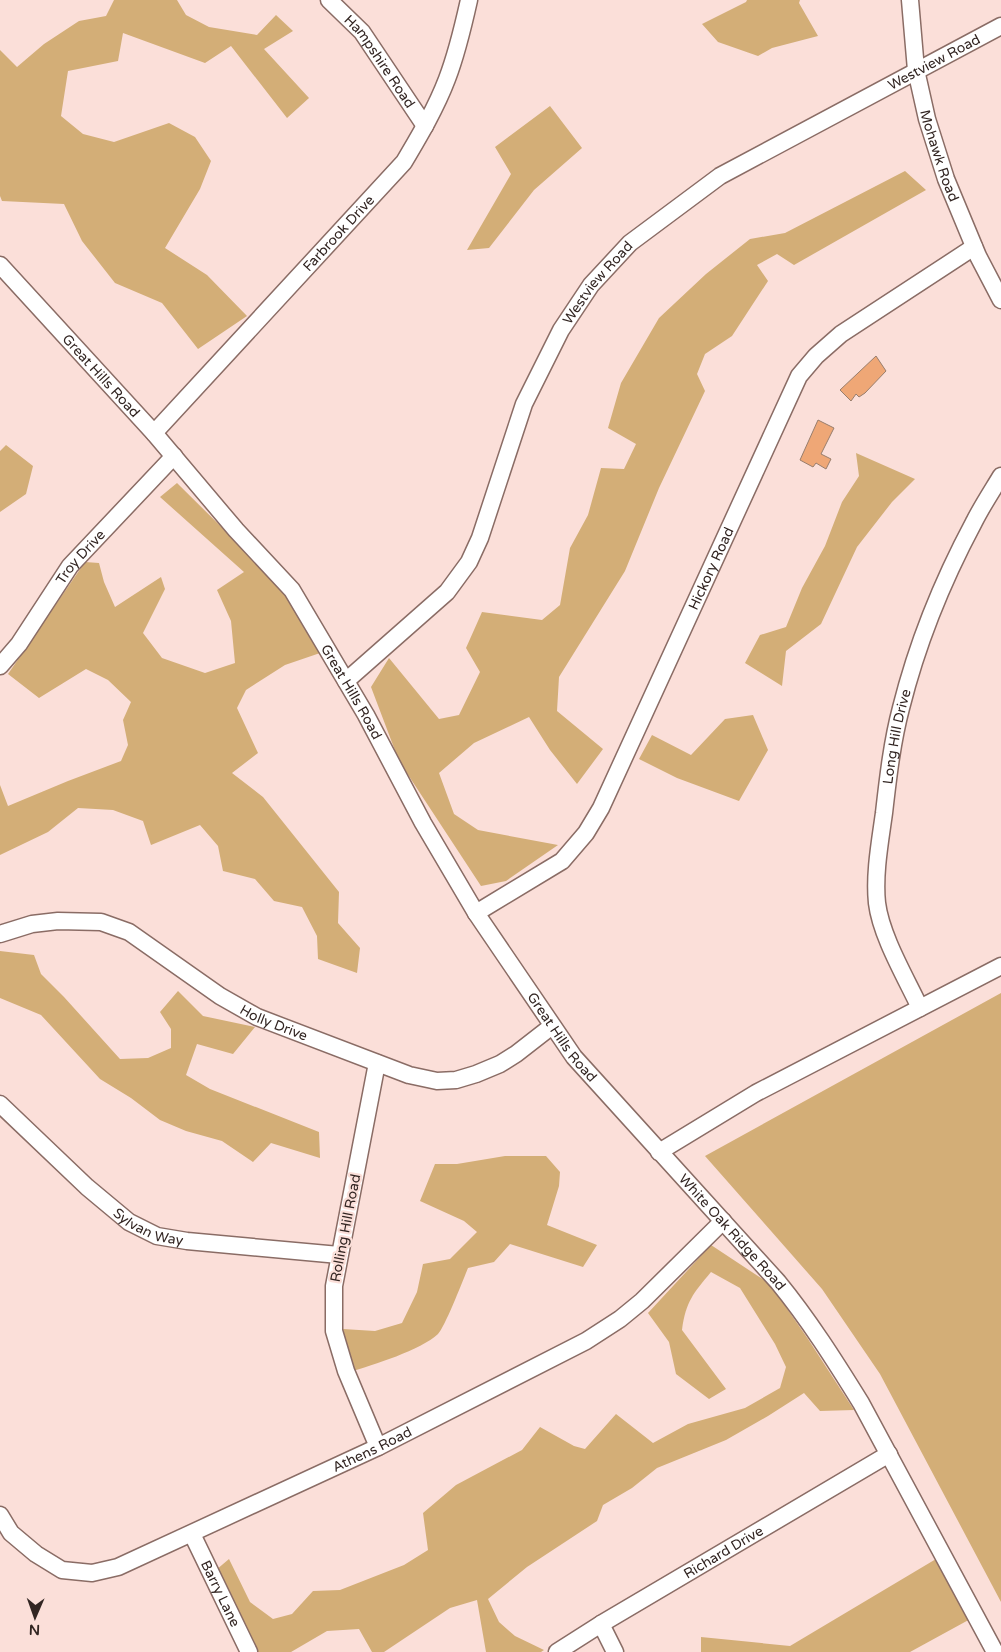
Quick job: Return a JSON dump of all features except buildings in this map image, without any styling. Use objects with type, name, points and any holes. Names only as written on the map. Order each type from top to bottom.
[{"type":"street","name":"Hampshire Road","points":[[328,0],[362,32],[425,126]]},
{"type":"street","name":"Farbrook Drive","points":[[154,433],[404,162],[425,126],[447,80],[461,35],[468,0]]},
{"type":"street","name":"Mohawk Road","points":[[910,0],[916,70],[927,119],[946,179],[974,247],[1001,300]]},
{"type":"street","name":"Westview Road","points":[[346,681],[447,592],[469,562],[480,538],[524,404],[561,330],[591,285],[630,243],[720,176],[1001,26]]},
{"type":"street","name":"Hickory Road","points":[[476,912],[562,860],[586,833],[601,808],[799,376],[816,356],[841,334],[974,247]]},
{"type":"street","name":"Great Hills Road","points":[[0,265],[154,433],[236,530],[292,590],[366,715],[423,822],[476,912],[574,1057],[659,1152]]},
{"type":"street","name":"Troy Drive","points":[[0,666],[19,644],[70,566],[174,456]]},
{"type":"street","name":"Long Hill Drive","points":[[920,1008],[886,935],[877,903],[878,864],[888,775],[900,709],[913,666],[935,606],[974,521],[1001,476]]},
{"type":"street","name":"Holly Drive","points":[[0,934],[32,924],[49,922],[101,922],[129,932],[220,996],[257,1017],[409,1075],[437,1081],[456,1080],[500,1064],[552,1026]]},
{"type":"street","points":[[659,1152],[756,1093],[1001,966]]},
{"type":"street","name":"Rolling Hill Road","points":[[377,1063],[334,1286],[334,1331],[346,1371],[378,1447]]},
{"type":"street","name":"Sylvan Way","points":[[0,1104],[87,1187],[129,1222],[157,1236],[187,1241],[339,1256]]},
{"type":"street","name":"White Oak Ridge Road","points":[[659,1152],[796,1304],[838,1365],[889,1454],[995,1652]]},
{"type":"street","name":"Athens Road","points":[[0,1515],[11,1533],[36,1554],[62,1570],[92,1573],[118,1567],[378,1447],[586,1341],[620,1319],[642,1301],[723,1221]]},
{"type":"street","name":"Richard Drive","points":[[557,1652],[601,1624],[889,1454]]},
{"type":"street","name":"Barry Lane","points":[[192,1534],[249,1652]]},
{"type":"street","points":[[601,1624],[615,1652]]},
{"type":"shaded area","points":[[114,0],[177,0],[186,15],[209,27],[257,35],[276,15],[293,31],[264,49],[309,98],[287,118],[231,46],[205,63],[123,33],[118,61],[68,71],[61,116],[83,134],[114,142],[169,123],[195,137],[211,161],[200,189],[165,248],[207,275],[247,316],[198,349],[162,303],[115,283],[82,241],[64,204],[2,201],[0,196],[0,50],[17,67],[44,44],[79,21],[106,16]]},
{"type":"shaded area","points":[[747,0],[800,0],[799,3],[818,36],[772,48],[758,56],[718,42],[702,24]]},
{"type":"shaded area","points":[[550,106],[582,148],[534,190],[489,248],[467,250],[511,174],[495,147]]},
{"type":"shaded area","points":[[905,171],[926,190],[794,265],[777,254],[757,265],[768,281],[732,336],[705,354],[697,374],[705,391],[659,488],[625,571],[559,677],[557,711],[603,749],[577,784],[550,750],[529,717],[474,743],[439,773],[454,814],[478,830],[558,845],[506,881],[481,886],[399,761],[371,687],[389,658],[439,719],[459,715],[480,672],[466,648],[482,612],[542,620],[560,605],[570,548],[588,515],[601,468],[624,469],[636,444],[608,428],[621,383],[659,318],[706,274],[750,239],[785,233]]},
{"type":"shaded area","points":[[6,445],[33,466],[26,494],[0,512],[0,451]]},
{"type":"shaded area","points":[[856,453],[915,479],[892,502],[857,547],[821,624],[786,651],[782,686],[745,663],[760,635],[786,627],[802,588],[825,546],[842,502],[859,476]]},
{"type":"shaded area","points":[[177,483],[277,582],[323,652],[285,665],[246,690],[237,708],[258,753],[232,773],[263,797],[339,892],[338,923],[360,948],[357,973],[318,959],[317,936],[302,907],[274,901],[255,879],[223,871],[218,846],[200,825],[151,845],[143,821],[113,810],[78,808],[48,832],[0,855],[0,785],[8,806],[121,761],[128,745],[123,720],[131,702],[108,680],[86,669],[39,698],[8,674],[85,562],[99,563],[104,582],[115,607],[161,577],[165,589],[143,633],[162,658],[205,673],[235,663],[231,621],[217,590],[244,572],[160,497]]},
{"type":"shaded area","points":[[753,715],[768,750],[739,801],[677,778],[639,759],[652,735],[691,755],[725,719]]},
{"type":"shaded area","points":[[0,951],[34,955],[41,974],[120,1059],[148,1058],[171,1048],[171,1029],[160,1012],[178,991],[203,1016],[255,1027],[233,1054],[197,1044],[186,1075],[210,1089],[319,1132],[320,1158],[271,1143],[253,1162],[222,1141],[186,1131],[160,1120],[131,1098],[100,1079],[41,1015],[0,998]]},
{"type":"shaded area","points":[[1001,993],[1001,1602],[880,1374],[822,1289],[705,1156]]},
{"type":"shaded area","points":[[505,1156],[546,1156],[560,1172],[559,1186],[547,1225],[597,1245],[583,1267],[510,1244],[494,1262],[468,1268],[438,1334],[409,1351],[350,1372],[343,1329],[375,1331],[402,1323],[417,1292],[423,1264],[450,1259],[477,1232],[464,1221],[420,1201],[435,1164],[457,1164]]},
{"type":"shaded area","points":[[711,1245],[770,1284],[854,1410],[820,1411],[804,1393],[726,1440],[657,1468],[632,1488],[603,1505],[597,1521],[527,1567],[488,1599],[499,1622],[515,1636],[544,1650],[541,1652],[486,1652],[477,1600],[450,1608],[384,1652],[372,1652],[359,1629],[327,1631],[291,1652],[258,1652],[216,1570],[229,1559],[250,1602],[273,1619],[292,1614],[313,1591],[340,1590],[404,1565],[428,1550],[423,1513],[456,1485],[522,1450],[540,1427],[574,1446],[585,1449],[616,1414],[653,1443],[688,1424],[745,1408],[780,1388],[786,1367],[775,1344],[740,1288],[711,1272],[691,1298],[682,1330],[726,1389],[709,1399],[676,1374],[669,1342],[648,1313]]},
{"type":"shaded area","points":[[936,1559],[974,1617],[910,1652],[701,1652],[701,1637],[790,1646]]}]
